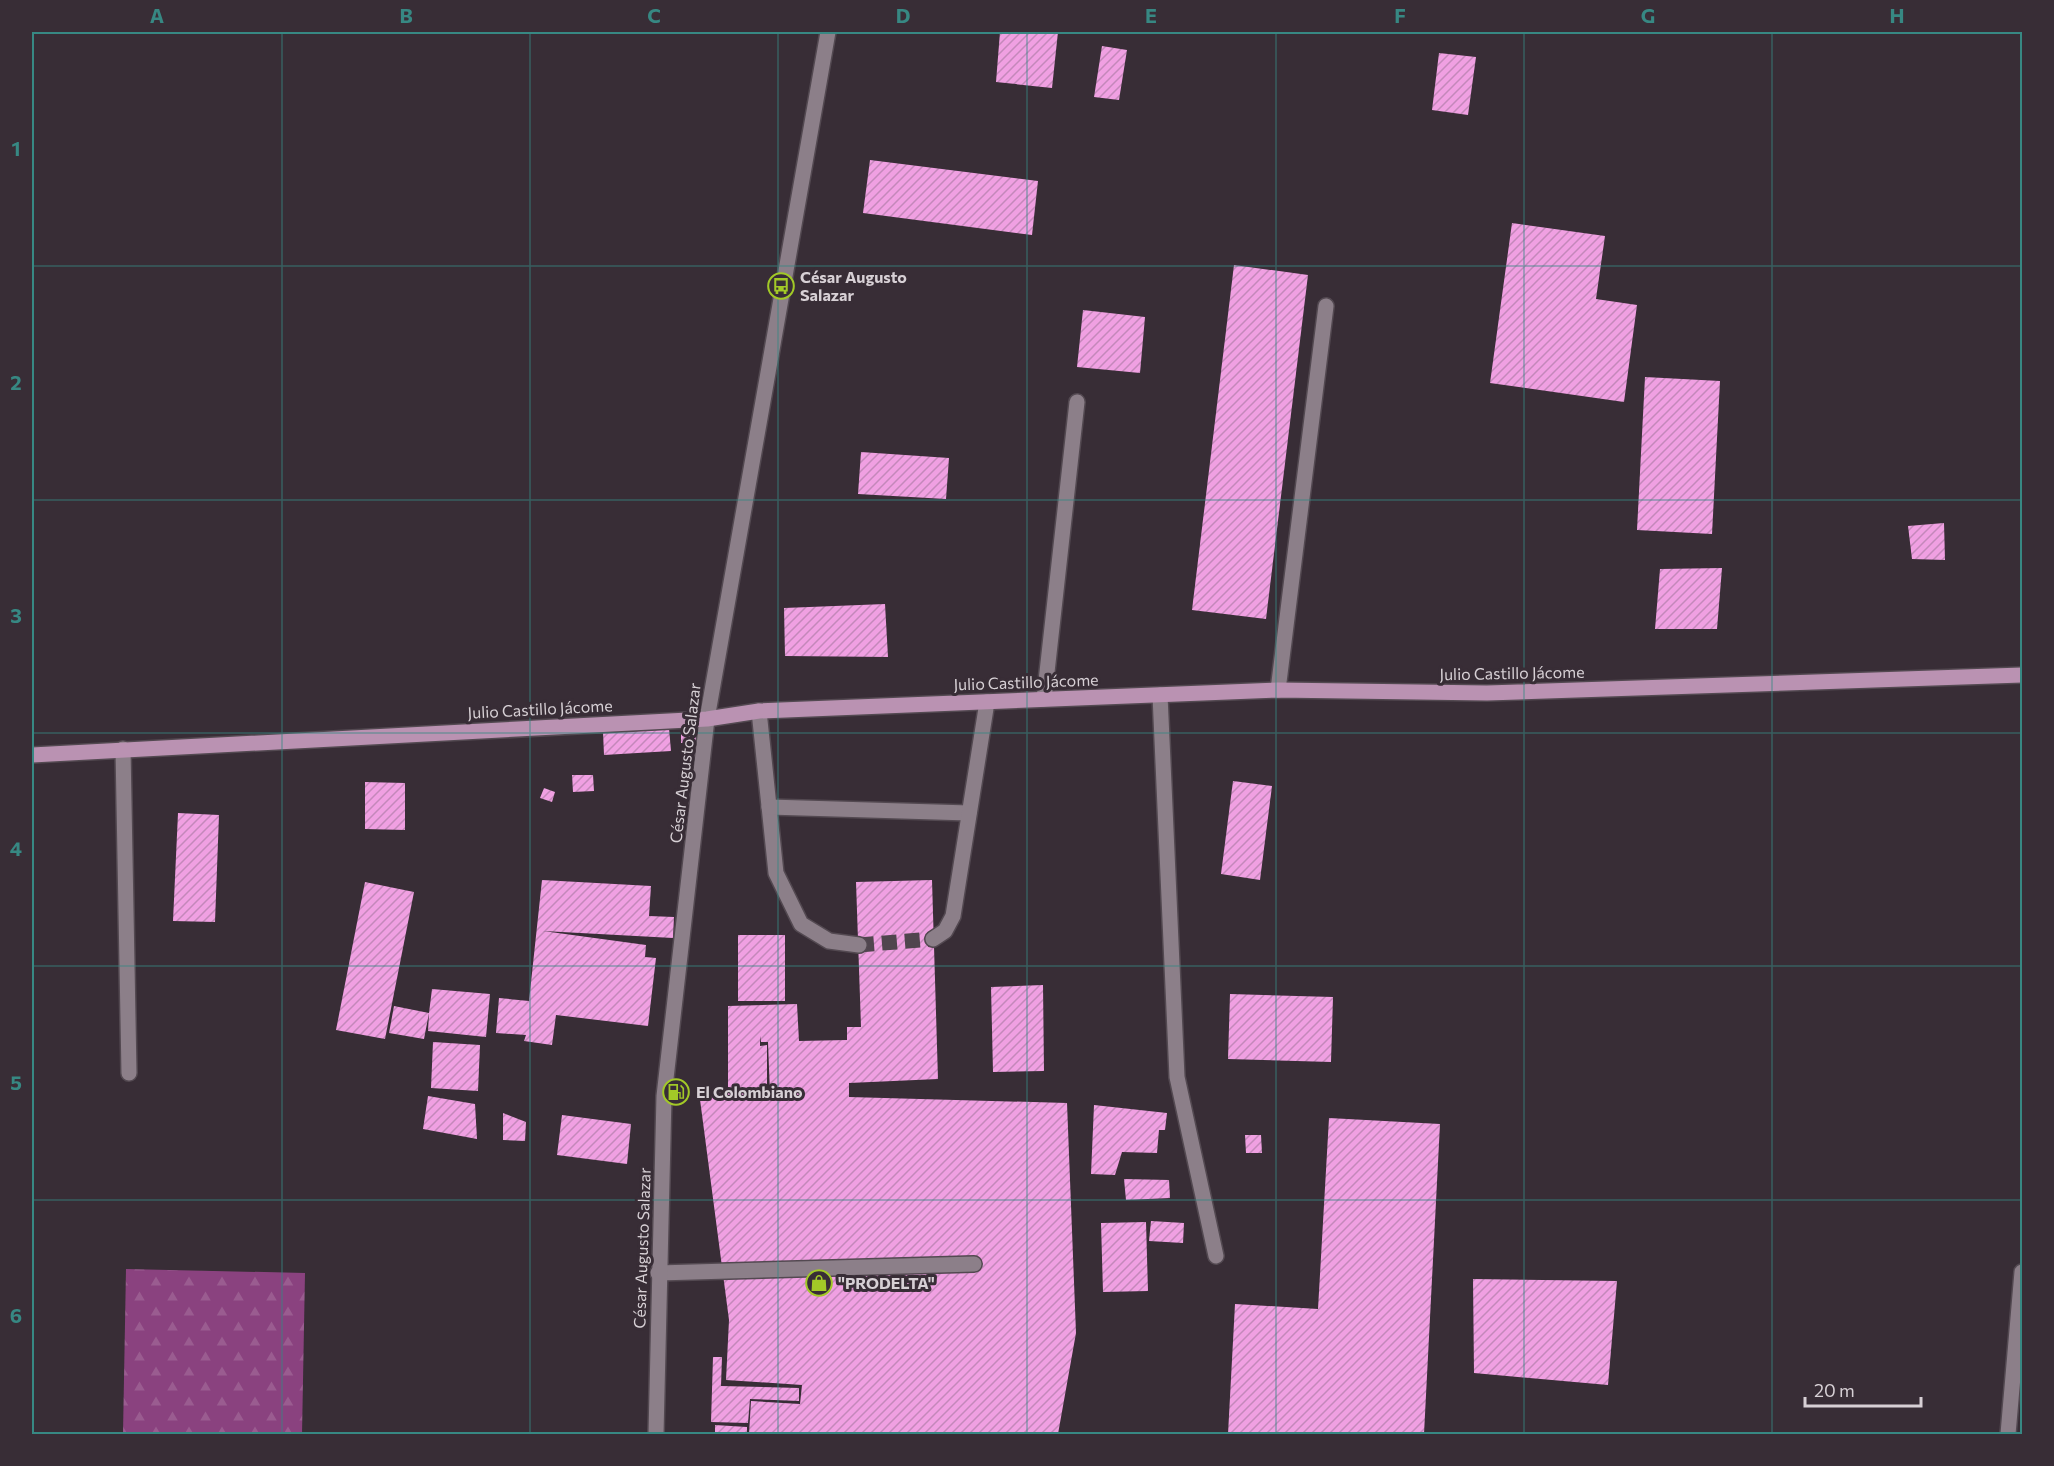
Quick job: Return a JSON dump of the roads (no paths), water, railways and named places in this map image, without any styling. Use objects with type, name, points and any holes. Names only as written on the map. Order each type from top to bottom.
[{"type":"main road","name":"Julio Castillo Jácome","points":[[32,754],[707,719],[759,711],[1044,699],[1278,690],[1487,693],[2022,675]]},
{"type":"street","name":"César Augusto Salazar","points":[[656,1434],[658,1273],[664,1096],[707,719],[828,32]]},
{"type":"street","points":[[1278,690],[1326,306]]},
{"type":"street","points":[[1044,699],[1077,402]]},
{"type":"street","points":[[1160,695],[1177,1077],[1216,1256]]},
{"type":"street","points":[[933,939],[945,931],[953,916],[987,702]]},
{"type":"street","points":[[759,711],[776,873],[801,924],[829,941],[859,945]]},
{"type":"street","points":[[123,750],[129,1073]]},
{"type":"street","points":[[769,807],[969,813]]},
{"type":"street","points":[[658,1273],[974,1264]]},
{"type":"street","points":[[2008,1434],[2022,1272]]},
{"type":"tunnel","points":[[859,945],[933,939]]},
{"type":"place","name":"César Augusto Salazar","points":[[781,286]]},
{"type":"place","name":"El Colombiano","points":[[676,1092]]},
{"type":"place","name":"\"PRODELTA\"","points":[[819,1283]]}]
